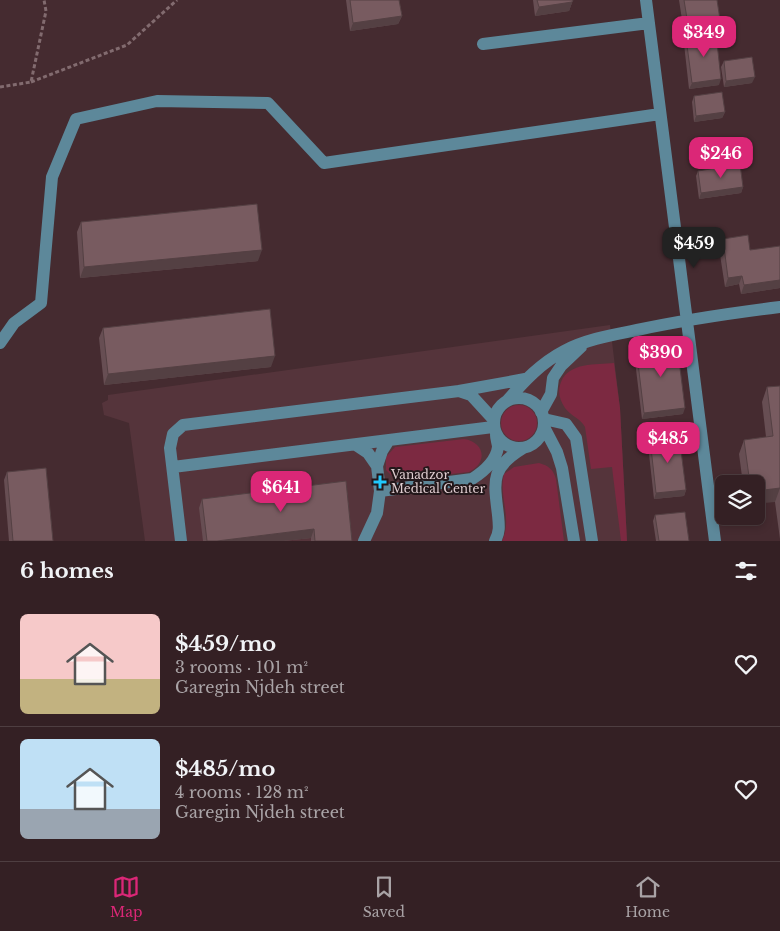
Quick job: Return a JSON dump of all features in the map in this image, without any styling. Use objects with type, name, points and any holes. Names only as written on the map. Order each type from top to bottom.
[{"type":"street","points":[[646,0],[715,541]]},
{"type":"street","points":[[483,44],[648,23]]},
{"type":"street","points":[[0,343],[14,323],[41,303],[52,177],[76,119],[157,101],[268,103],[324,163],[660,114]]},
{"type":"street","points":[[380,491],[472,480],[484,471],[494,459],[498,447],[494,427],[500,405],[507,400],[525,379],[563,351],[588,340],[687,319],[780,307]]},
{"type":"street","points":[[495,541],[499,528],[495,487],[496,476],[502,464],[511,456],[537,441],[551,394],[553,378],[561,366],[588,340]]},
{"type":"street","points":[[181,541],[170,448],[173,434],[183,425],[459,391],[525,379]]},
{"type":"street","points":[[459,391],[471,395],[507,446],[522,448]]},
{"type":"street","points":[[507,400],[522,398],[537,405],[558,452],[574,541]]},
{"type":"street","points":[[543,419],[566,424],[576,438],[592,541]]},
{"type":"street","points":[[173,467],[494,427]]},
{"type":"street","points":[[364,541],[377,513],[380,491],[377,466],[382,451],[389,440]]},
{"type":"street","points":[[356,444],[368,453],[377,466]]},
{"type":"path","points":[[31,82],[46,11],[44,0]]},
{"type":"path","points":[[0,87],[31,82],[128,45],[177,0]]},
{"type":"shaded area","name":"Vanadzor Medical Center","points":[[610,325],[620,408],[627,541],[145,541],[129,423],[104,415],[102,403],[108,400],[108,395]]},
{"type":"shaded area","points":[[614,363],[620,408],[627,541],[621,541],[612,467],[591,469],[585,427],[565,408],[559,393],[561,382],[570,371],[584,366]]},
{"type":"shaded area","points":[[519,405],[526,406],[532,410],[536,416],[536,430],[532,436],[526,440],[519,441],[512,440],[506,436],[502,430],[501,423],[502,416],[506,410],[512,406]]},
{"type":"shaded area","points":[[464,439],[476,444],[480,448],[481,453],[479,463],[469,472],[399,480],[386,470],[386,457],[395,447]]},
{"type":"shaded area","points":[[539,463],[550,468],[556,479],[564,541],[502,541],[506,524],[503,491],[504,474],[514,467]]},
{"type":"building","points":[[350,0],[399,0],[402,16],[353,23]]},
{"type":"building","points":[[537,0],[573,0],[572,2],[539,7]]},
{"type":"building","points":[[684,0],[717,0],[721,26],[689,31]]},
{"type":"building","points":[[716,34],[721,79],[692,83],[686,38]]},
{"type":"building","points":[[752,57],[755,77],[726,81],[724,61]]},
{"type":"building","points":[[722,92],[725,112],[696,116],[694,96]]},
{"type":"building","points":[[740,164],[743,187],[701,193],[698,171]]},
{"type":"building","points":[[257,204],[262,250],[84,267],[81,222]]},
{"type":"building","points":[[748,235],[750,250],[780,246],[780,280],[744,285],[742,276],[728,278],[723,239]]},
{"type":"building","points":[[270,309],[275,356],[108,374],[103,328]]},
{"type":"building","points":[[666,338],[677,344],[685,408],[644,413],[637,355],[654,353],[653,340]]},
{"type":"building","points":[[780,386],[780,488],[765,490],[765,475],[749,475],[744,440],[773,436],[767,387]]},
{"type":"building","points":[[679,435],[686,490],[656,493],[650,439]]},
{"type":"building","points":[[46,468],[53,541],[13,541],[7,472]]},
{"type":"building","points":[[346,481],[352,541],[315,541],[314,529],[207,541],[202,499]]},
{"type":"building","points":[[685,512],[689,541],[659,541],[655,515]]},
{"type":"place","name":"Vanadzor Medical Center","points":[[380,482]]}]
